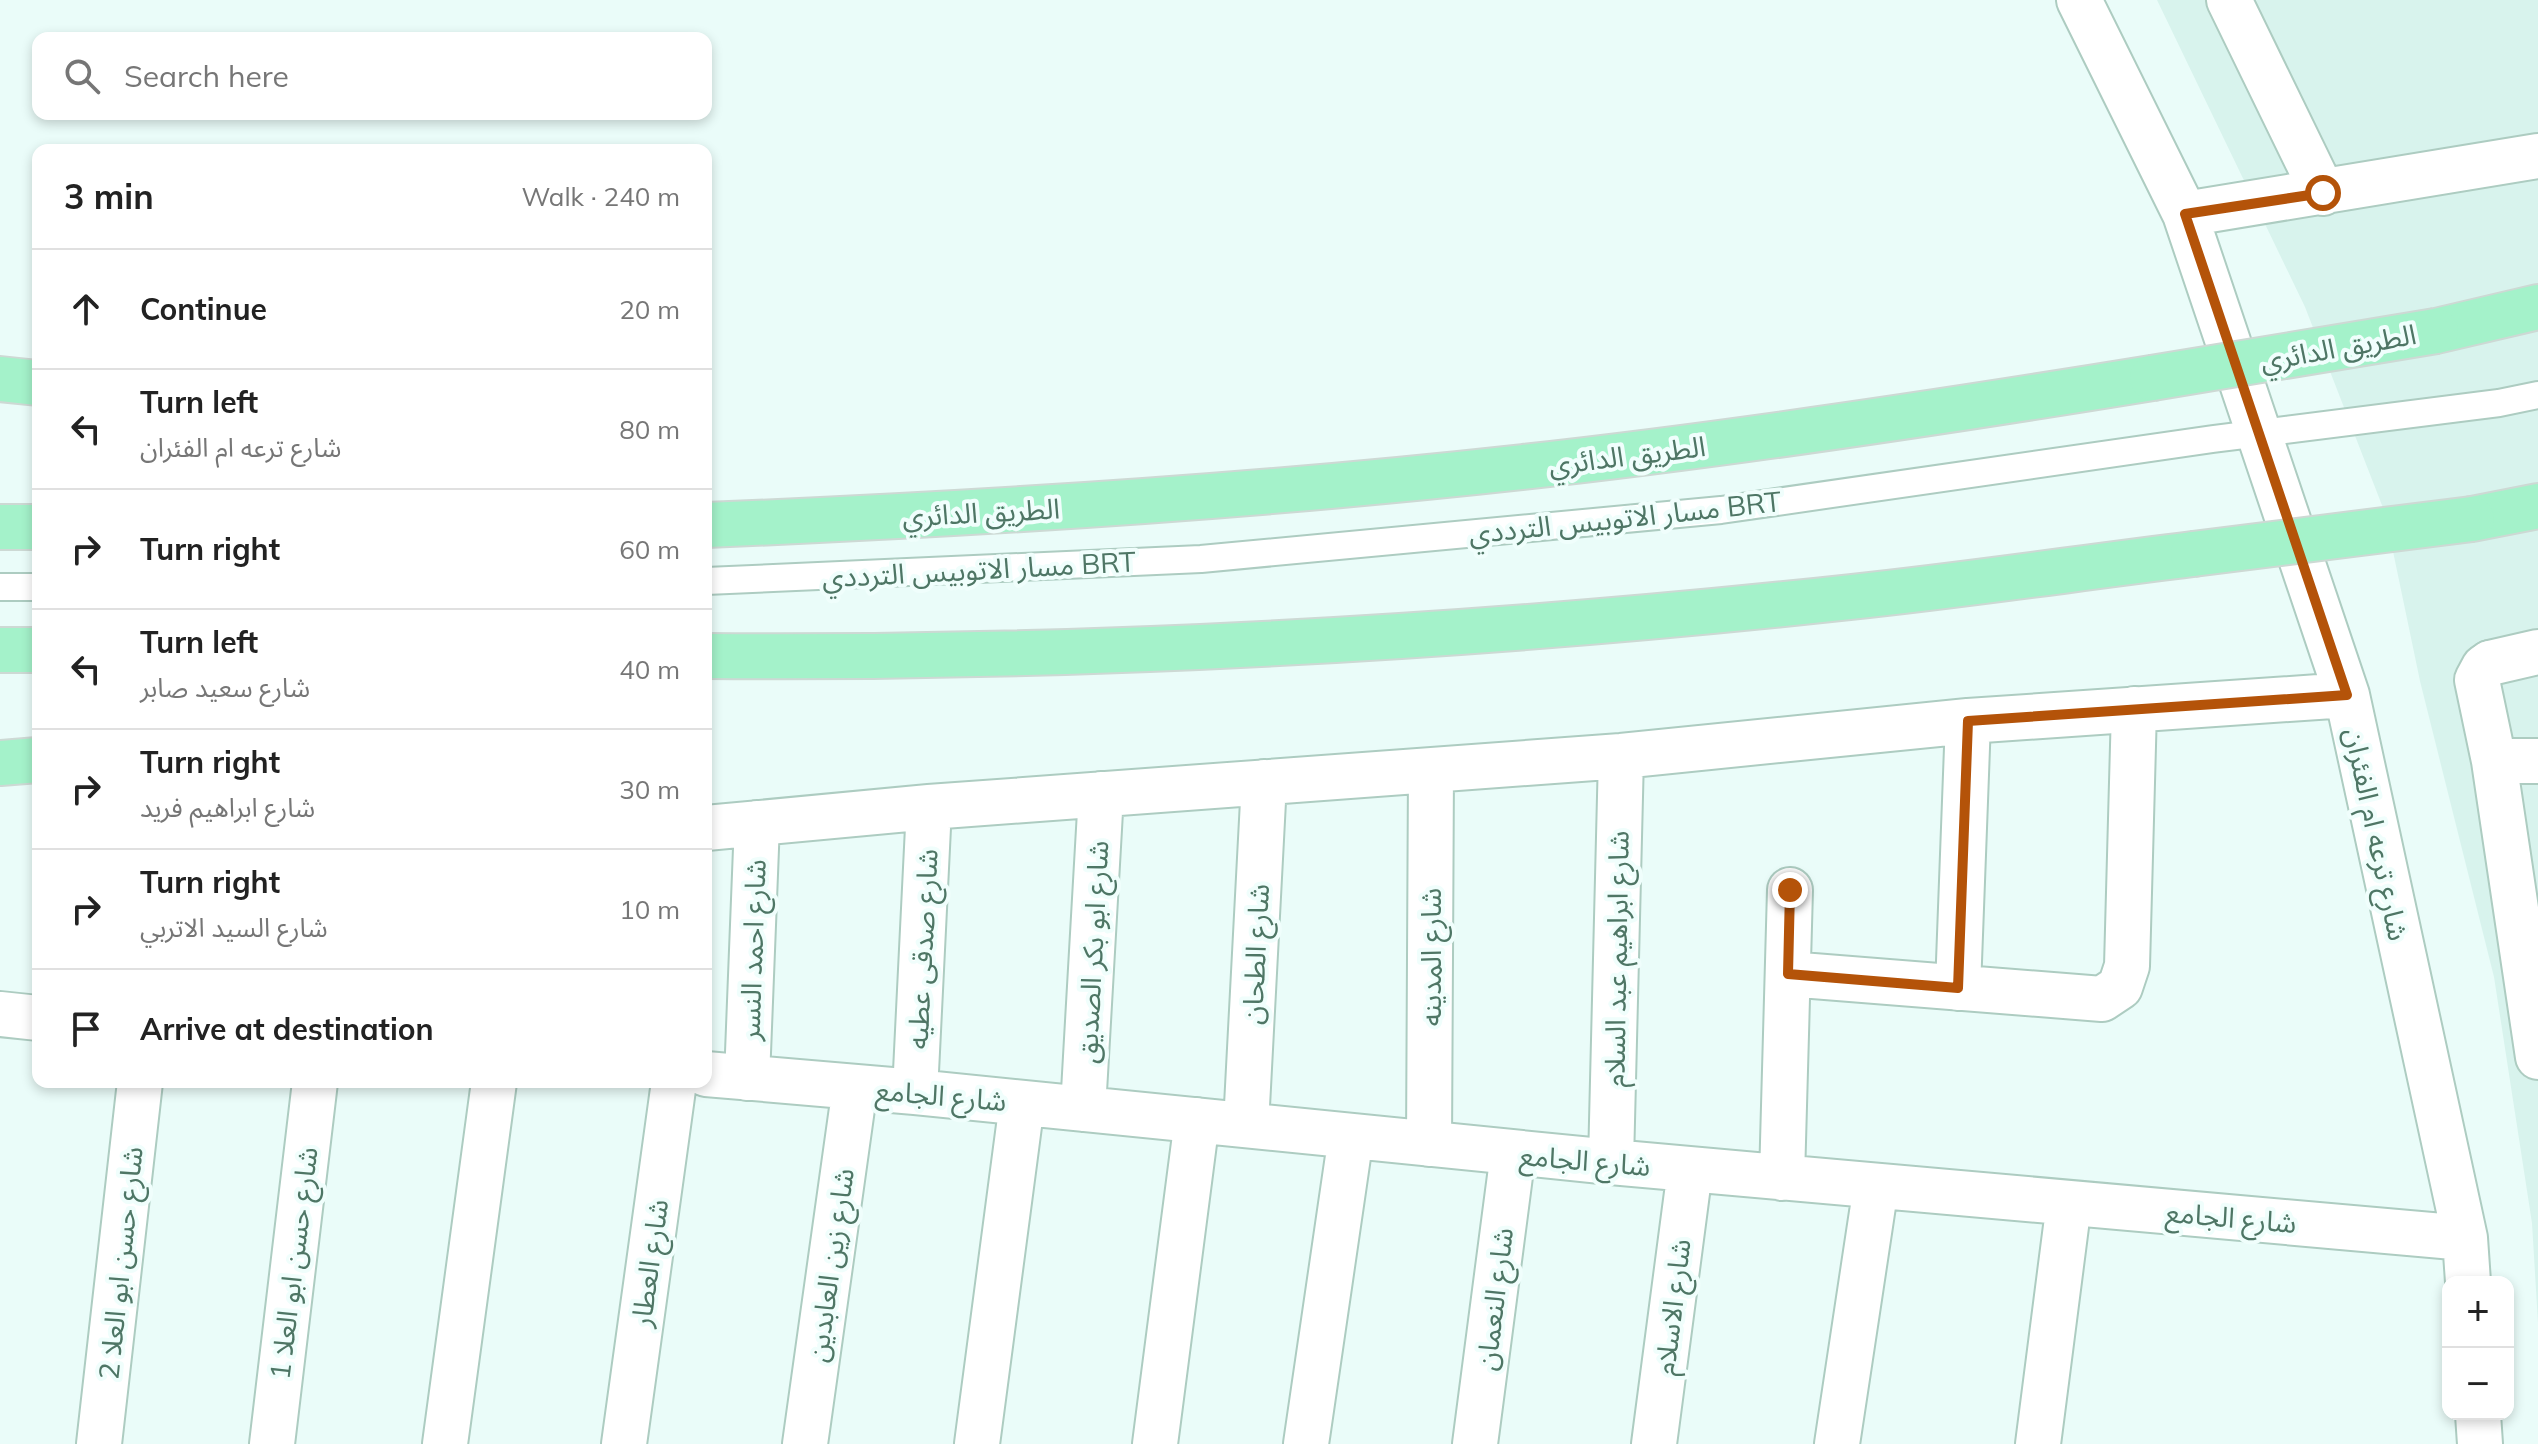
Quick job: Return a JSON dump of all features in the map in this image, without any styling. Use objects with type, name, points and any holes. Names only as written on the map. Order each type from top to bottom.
[{"type":"highway","name":"الطريق الدائري","points":[[712,525],[1101,505],[1508,469],[1734,442],[2152,378],[2436,331],[2538,307]]},
{"type":"highway","points":[[0,379],[32,382]]},
{"type":"highway","points":[[712,656],[1163,648],[1508,628],[1851,597],[2472,519],[2538,506]]},
{"type":"highway","points":[[0,527],[32,527]]},
{"type":"highway","points":[[0,650],[32,650]]},
{"type":"highway","points":[[0,763],[32,760]]},
{"type":"street","name":"شارع ترعه ام الفئران","points":[[2079,0],[2185,214],[2347,695],[2465,1238],[2468,1276]]},
{"type":"street","points":[[2229,0],[2323,193]]},
{"type":"street","points":[[2185,214],[2538,156]]},
{"type":"street","points":[[2538,652],[2490,663],[2479,672],[2477,680],[2528,930],[2538,1057]]},
{"type":"street","points":[[712,827],[929,807],[1621,756],[1968,721],[2347,695]]},
{"type":"street","points":[[1788,974],[2102,999],[2120,987],[2127,966],[2134,709]]},
{"type":"street","points":[[1958,988],[1968,721]]},
{"type":"street","name":"شارع ابراهيم عبد السلام","points":[[1611,1162],[1621,756]]},
{"type":"street","points":[[2494,761],[2538,761]]},
{"type":"street","name":"شارع المدينه","points":[[1429,1144],[1431,770]]},
{"type":"street","name":"شارع الطحان","points":[[1246,1125],[1264,782]]},
{"type":"street","name":"شارع ابو بكر الصديق","points":[[1083,1109],[1101,794]]},
{"type":"street","name":"شارع صدقى عطيه","points":[[915,1092],[929,807]]},
{"type":"street","name":"شارع احمد النسر","points":[[727,1076],[757,823]]},
{"type":"street","points":[[1782,1178],[1790,890]]},
{"type":"street","points":[[0,1014],[32,1017]]},
{"type":"street","name":"شارع الجامع","points":[[727,1076],[1690,1170],[2465,1238]]},
{"type":"street","name":"شارع زين العابدين","points":[[805,1444],[855,1087]]},
{"type":"street","name":"شارع حسن ابو العلا 2","points":[[99,1444],[139,1088]]},
{"type":"street","name":"شارع حسن ابو العلا 1","points":[[272,1444],[314,1088]]},
{"type":"street","points":[[445,1444],[493,1088]]},
{"type":"street","name":"شارع العطار","points":[[624,1444],[673,1088]]},
{"type":"street","points":[[977,1444],[1022,1103]]},
{"type":"street","points":[[1155,1444],[1197,1120]]},
{"type":"street","points":[[1306,1444],[1351,1136]]},
{"type":"street","name":"شارع النعمان","points":[[1475,1444],[1513,1153]]},
{"type":"street","name":"شارع الاسلام","points":[[1654,1444],[1690,1170]]},
{"type":"street","points":[[1837,1444],[1876,1186]]},
{"type":"street","points":[[2038,1444],[2069,1203]]},
{"type":"street","points":[[2478,1420],[2480,1444]]},
{"type":"lane","name":"مسار الاتوبيس الترددي BRT","points":[[712,581],[1201,559],[1721,510],[2213,439],[2499,403],[2538,395]]},
{"type":"lane","points":[[0,587],[32,587]]},
{"type":"shaded area","points":[[2157,0],[2538,0],[2538,1323],[2532,1223],[2494,977],[2420,681],[2385,513],[2305,307]]},
{"type":"route","points":[[1790,890],[1788,974],[1958,988],[1968,721],[2347,695],[2185,214],[2323,193]]}]
